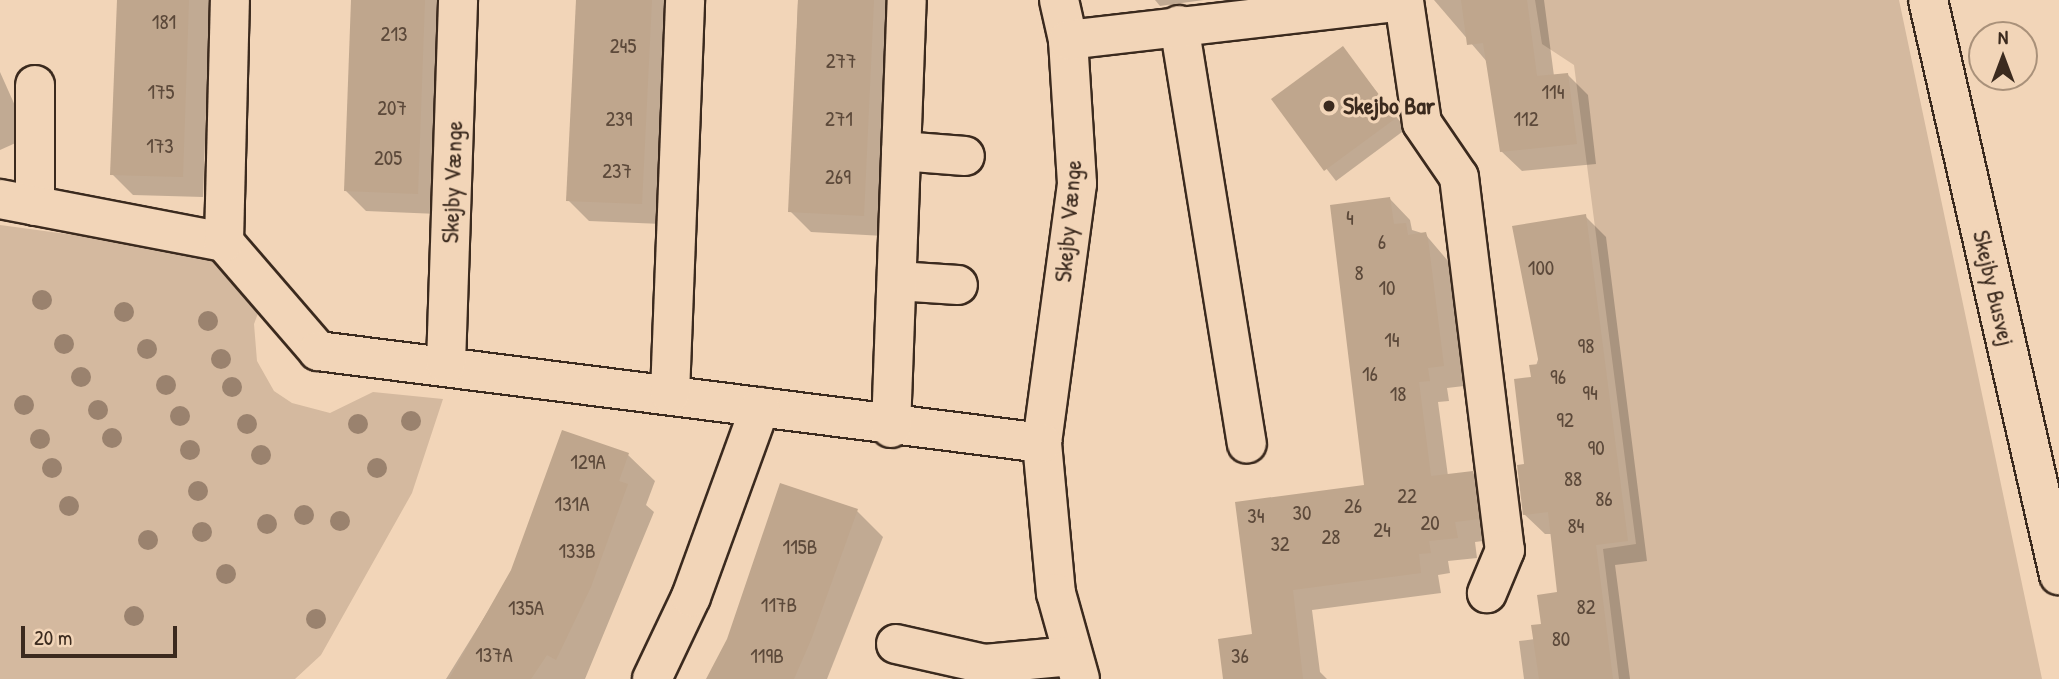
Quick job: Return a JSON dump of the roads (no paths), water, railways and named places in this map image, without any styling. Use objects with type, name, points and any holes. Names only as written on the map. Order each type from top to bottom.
[{"type":"street","points":[[224,242],[230,0]]},
{"type":"street","name":"Skejby Vænge","points":[[446,364],[458,0]]},
{"type":"street","points":[[670,394],[685,0]]},
{"type":"street","points":[[891,428],[907,0]]},
{"type":"street","name":"Skejby Vænge","points":[[896,644],[985,664],[1076,667],[1056,593],[1042,443],[1077,184],[1068,40],[1059,0]]},
{"type":"street","name":"Skejby Busvej","points":[[1928,0],[2059,575]]},
{"type":"street","points":[[1068,40],[1179,25],[1404,1],[1422,123],[1459,177],[1505,550],[1487,593]]},
{"type":"street","points":[[1179,25],[1247,443]]},
{"type":"street","points":[[35,85],[18,202],[224,242],[318,351],[446,364],[524,391],[670,394],[891,428],[1042,443]]},
{"type":"street","points":[[901,151],[965,156]]},
{"type":"street","points":[[897,281],[958,285]]},
{"type":"street","points":[[652,679],[691,597],[760,407]]},
{"type":"place","name":"Skejbo Bar","points":[[1329,106]]}]
